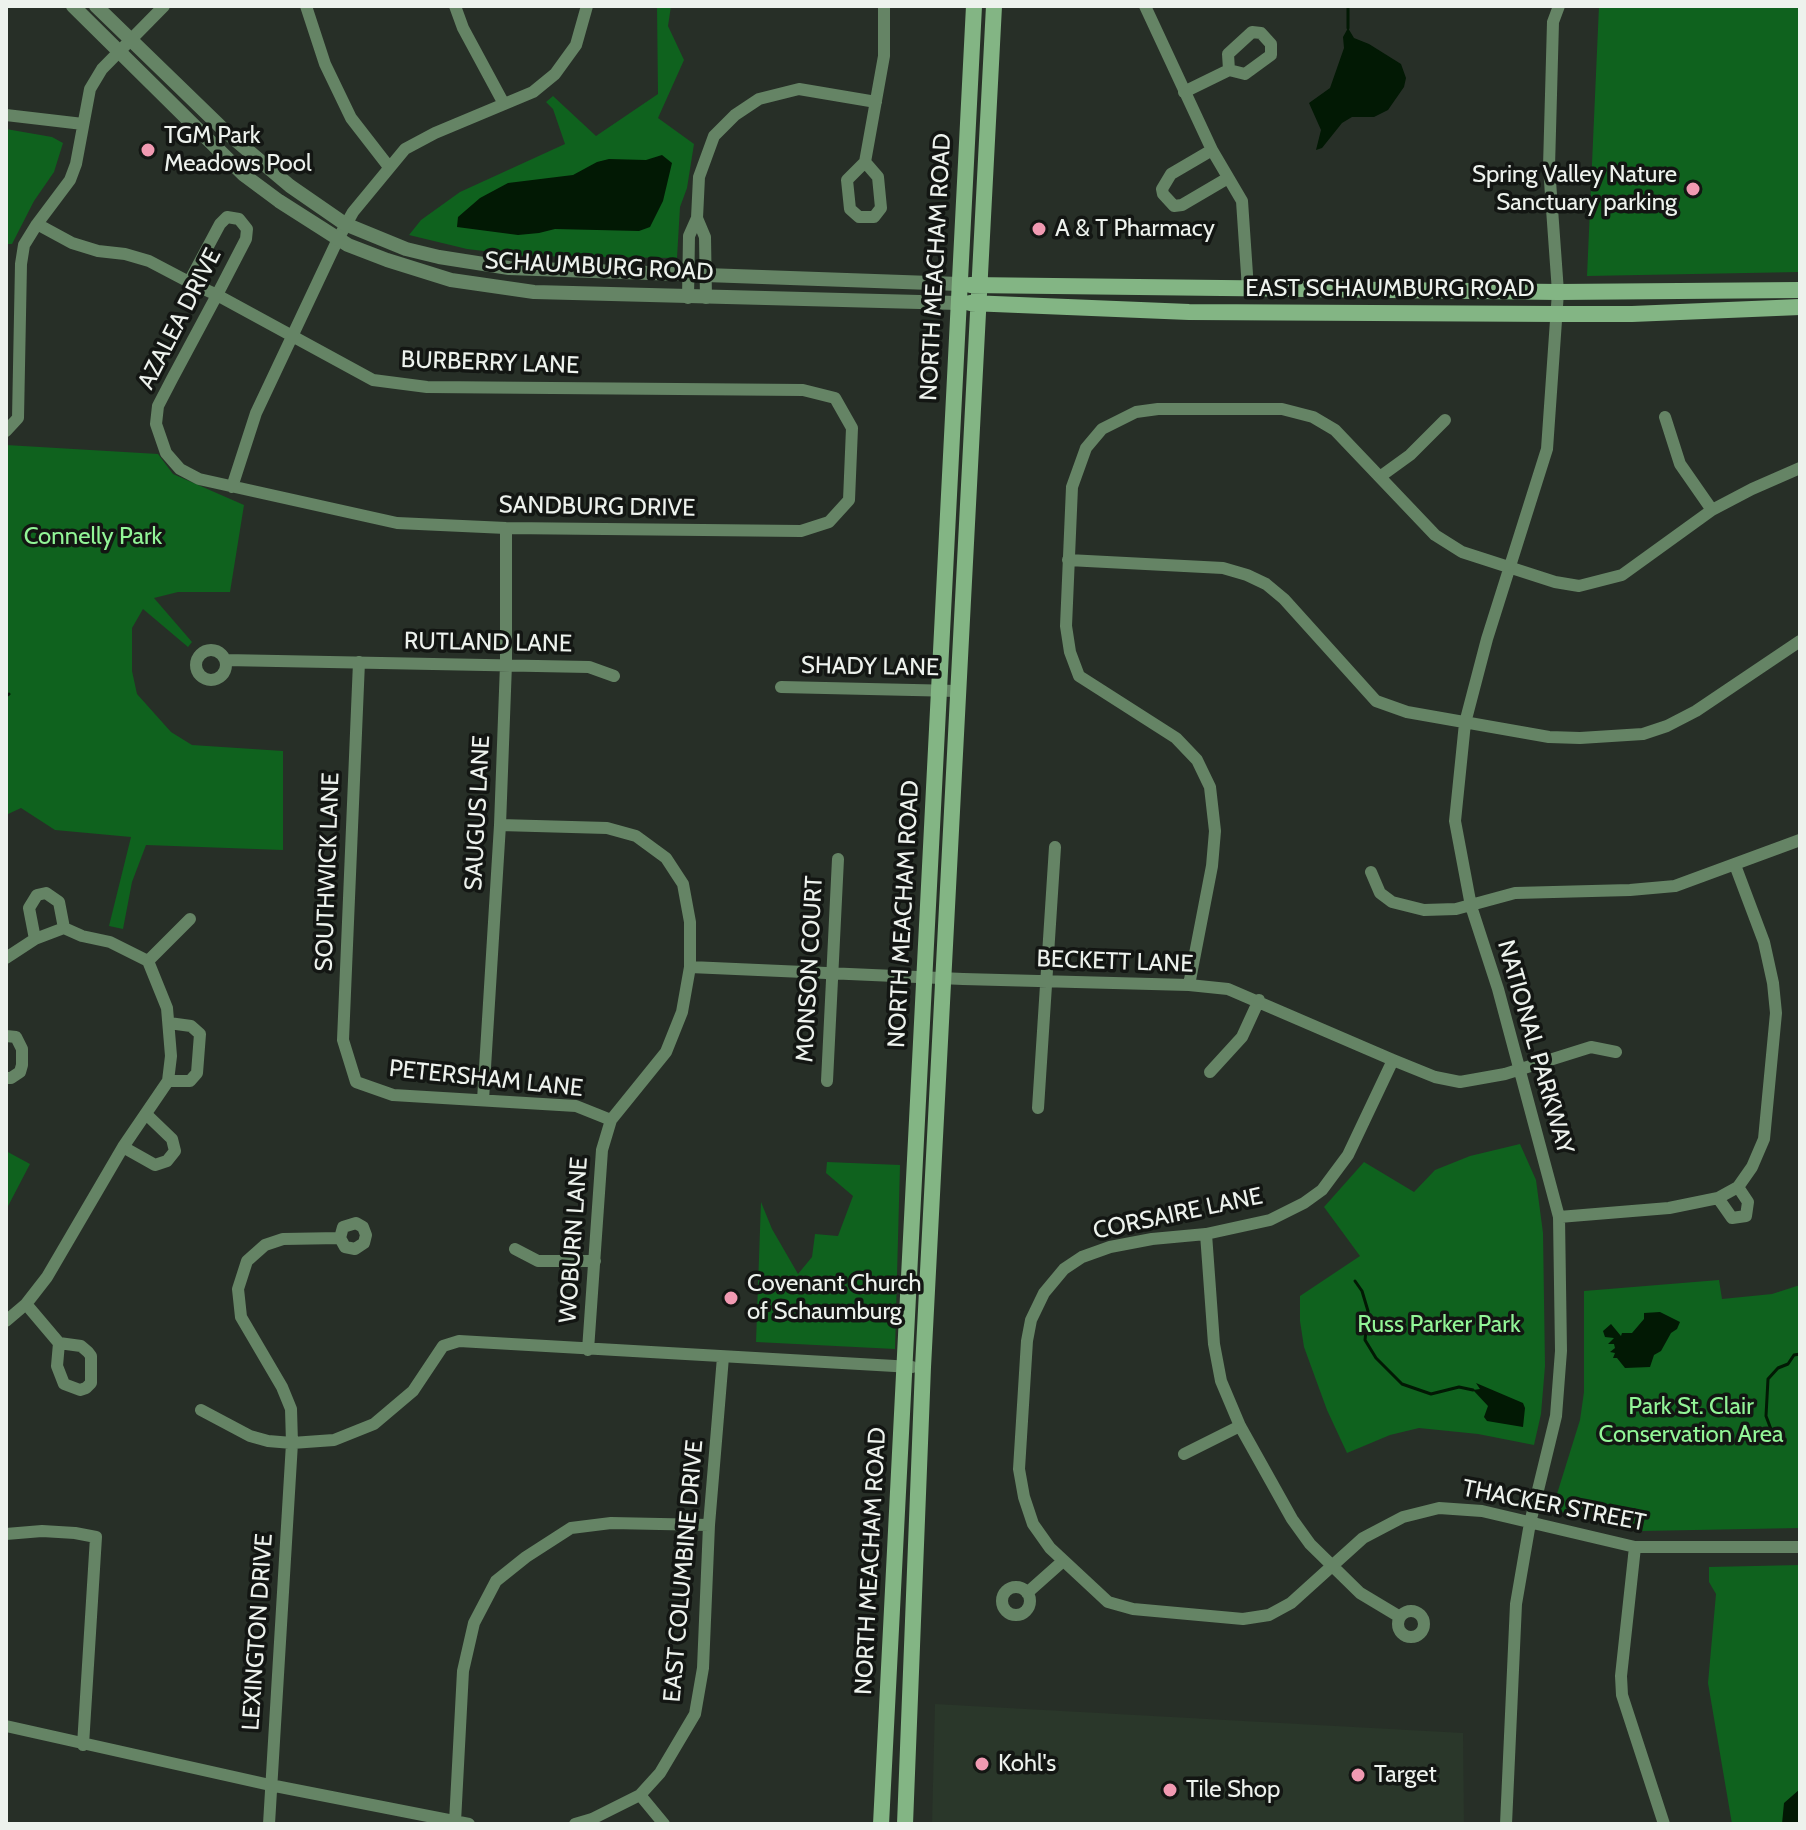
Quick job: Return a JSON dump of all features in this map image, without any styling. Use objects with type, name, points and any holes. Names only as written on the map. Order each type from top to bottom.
[{"type":"main road","name":"NORTH MEACHAM ROAD","points":[[881,1824],[974,6]]},
{"type":"main road","name":"NORTH MEACHAM ROAD","points":[[905,1824],[923,1367],[994,6]]},
{"type":"main road","name":"SCHAUMBURG ROAD","points":[[959,284],[981,285]]},
{"type":"main road","name":"EAST SCHAUMBURG ROAD","points":[[981,285],[1558,292],[1800,290]]},
{"type":"main road","name":"SCHAUMBURG ROAD","points":[[958,303],[979,303]]},
{"type":"main road","name":"EAST SCHAUMBURG ROAD","points":[[979,303],[1189,312],[1557,314],[1800,307]]},
{"type":"street","name":"SCHAUMBURG ROAD","points":[[73,6],[244,175],[348,245],[420,270],[481,286],[534,292],[958,303]]},
{"type":"street","name":"SCHAUMBURG ROAD","points":[[96,6],[256,159],[345,224],[406,249],[475,264],[553,270],[959,284]]},
{"type":"street","points":[[6,431],[18,418],[24,245],[70,180],[76,164],[90,89],[102,69],[164,6]]},
{"type":"street","points":[[306,6],[325,64],[351,118],[389,167]]},
{"type":"street","points":[[455,6],[463,28],[504,104]]},
{"type":"street","points":[[232,487],[256,413],[345,224],[405,149],[435,133],[533,92],[555,74],[576,45],[587,6]]},
{"type":"street","points":[[865,162],[884,56],[884,6]]},
{"type":"street","points":[[1145,6],[1212,150],[1242,201],[1248,289]]},
{"type":"street","name":"NATIONAL PARKWAY","points":[[1506,1824],[1516,1604],[1530,1523],[1556,1416],[1561,1351],[1559,1217],[1520,1069],[1471,906],[1455,821],[1465,723],[1487,639],[1547,449],[1558,292],[1549,167],[1553,22],[1559,6]]},
{"type":"street","points":[[1184,92],[1229,70]]},
{"type":"street","points":[[688,298],[689,236],[697,218],[699,177],[714,136],[735,115],[759,99],[799,89],[876,102]]},
{"type":"street","points":[[6,115],[83,124]]},
{"type":"street","points":[[1212,150],[1171,174],[1162,189],[1163,194],[1174,206],[1182,205],[1228,178]]},
{"type":"street","name":"AZALEA DRIVE","points":[[189,282],[220,224],[227,217],[239,219],[247,229],[246,239],[158,406],[156,424],[166,453],[180,469],[199,479],[232,487]]},
{"type":"street","points":[[697,218],[705,237],[706,298]]},
{"type":"street","name":"BURBERRY LANE","points":[[37,224],[72,243],[149,261],[373,380],[427,387],[803,390],[835,398]]},
{"type":"street","points":[[6,298],[20,299]]},
{"type":"street","name":"SANDBURG DRIVE","points":[[232,487],[397,523],[506,528],[801,531],[829,522],[849,500],[852,428],[835,398]]},
{"type":"street","points":[[1189,985],[1214,843],[1214,805],[1210,787],[1197,760],[1176,738],[1079,676],[1070,652],[1066,626],[1072,487],[1086,448],[1102,429],[1136,412],[1158,409],[1282,409],[1313,417],[1335,430],[1435,535],[1462,552],[1579,586],[1622,575],[1712,510],[1800,468]]},
{"type":"street","points":[[1665,417],[1680,464],[1712,510]]},
{"type":"street","points":[[1381,476],[1410,455],[1445,420]]},
{"type":"street","name":"SAUGUS LANE","points":[[483,1100],[500,825],[506,664],[506,528]]},
{"type":"street","points":[[1068,560],[1223,568],[1247,575],[1266,584],[1284,599],[1376,701],[1407,712],[1549,737],[1643,734],[1667,726],[1696,711],[1800,641]]},
{"type":"street","name":"RUTLAND LANE","points":[[225,660],[589,667],[614,676]]},
{"type":"street","name":"SOUTHWICK LANE","points":[[356,1082],[343,1040],[359,662]]},
{"type":"street","name":"SHADY LANE","points":[[781,687],[957,691]]},
{"type":"street","name":"WOBURN LANE","points":[[500,825],[607,828],[636,836],[666,858],[683,884],[690,922],[690,967],[682,1012],[666,1052],[611,1120],[602,1150],[588,1350]]},
{"type":"street","points":[[1371,872],[1380,893],[1392,902],[1424,910],[1471,906],[1515,893],[1675,886],[1800,840]]},
{"type":"street","points":[[1038,1108],[1055,847]]},
{"type":"street","name":"MONSON COURT","points":[[827,1081],[838,859]]},
{"type":"street","points":[[1559,1217],[1669,1208],[1718,1198],[1738,1187],[1752,1167],[1764,1139],[1776,1013],[1764,942],[1735,865]]},
{"type":"street","points":[[35,939],[29,908],[37,895],[46,893],[59,902],[64,928]]},
{"type":"street","points":[[148,961],[190,919]]},
{"type":"street","points":[[6,958],[35,939],[64,928],[82,936],[110,942],[148,961],[167,1008],[171,1056],[168,1081],[123,1147],[47,1277],[26,1304],[6,1321]]},
{"type":"street","name":"BECKETT LANE","points":[[690,967],[1189,985],[1228,989],[1435,1077],[1460,1082],[1520,1069],[1591,1047],[1616,1052]]},
{"type":"street","points":[[1210,1072],[1242,1037],[1259,1000]]},
{"type":"street","points":[[168,1081],[190,1081],[197,1073],[200,1034],[191,1026],[169,1023]]},
{"type":"street","points":[[6,1036],[16,1037],[22,1049],[22,1065],[20,1072],[6,1078]]},
{"type":"street","name":"CORSAIRE LANE","points":[[1063,1561],[1033,1524],[1019,1469],[1025,1362],[1031,1320],[1053,1281],[1082,1257],[1110,1247],[1206,1234],[1270,1220],[1304,1203],[1322,1190],[1348,1155],[1393,1060]]},
{"type":"street","name":"PETERSHAM LANE","points":[[356,1082],[393,1095],[576,1106],[611,1120]]},
{"type":"street","points":[[123,1147],[155,1165],[167,1161],[175,1151],[172,1139],[146,1114]]},
{"type":"street","points":[[1718,1198],[1732,1218],[1746,1216],[1748,1202],[1738,1187]]},
{"type":"street","points":[[1206,1234],[1214,1344],[1221,1381],[1240,1426],[1292,1519],[1360,1593],[1400,1617]]},
{"type":"street","name":"LEXINGTON DRIVE","points":[[269,1824],[292,1443],[291,1409],[282,1387],[241,1317],[238,1289],[247,1261],[265,1245],[283,1239],[340,1238]]},
{"type":"street","points":[[515,1249],[538,1261],[595,1261]]},
{"type":"street","points":[[26,1304],[59,1343]]},
{"type":"street","points":[[201,1410],[250,1436],[292,1443],[334,1440],[374,1424],[413,1391],[443,1346],[459,1341],[923,1367]]},
{"type":"street","name":"EAST COLUMBINE DRIVE","points":[[575,1824],[640,1795],[660,1773],[695,1714],[703,1668],[709,1525],[723,1357]]},
{"type":"street","points":[[1184,1454],[1240,1426]]},
{"type":"street","name":"THACKER STREET","points":[[1063,1561],[1108,1602],[1133,1609],[1243,1619],[1269,1615],[1291,1603],[1363,1538],[1403,1517],[1439,1508],[1482,1511],[1635,1547],[1800,1547]]},
{"type":"street","points":[[455,1822],[463,1671],[474,1623],[496,1581],[571,1528],[611,1523],[709,1525]]},
{"type":"street","points":[[6,1534],[42,1531],[96,1537],[83,1745]]},
{"type":"street","points":[[1635,1547],[1621,1676],[1622,1695],[1664,1824]]},
{"type":"street","points":[[1027,1593],[1063,1561]]},
{"type":"street","points":[[6,1726],[270,1785],[469,1824]]},
{"type":"street","points":[[640,1795],[664,1824]]},
{"type":"shaded area","points":[[1348,28],[1354,38],[1401,64],[1406,78],[1404,87],[1388,110],[1374,117],[1352,117],[1342,123],[1322,148],[1316,150],[1321,130],[1309,103],[1330,88]]},
{"type":"shaded area","points":[[662,155],[672,163],[663,201],[650,227],[639,231],[555,229],[518,235],[457,227],[458,217],[480,198],[508,183],[573,175],[609,159],[646,160]]},
{"type":"shaded area","points":[[1660,1312],[1680,1322],[1677,1329],[1671,1333],[1661,1351],[1654,1355],[1650,1367],[1625,1368],[1617,1358],[1613,1358],[1615,1353],[1610,1352],[1615,1348],[1614,1344],[1608,1344],[1614,1338],[1605,1337],[1603,1331],[1611,1324],[1621,1336],[1622,1333],[1632,1333],[1644,1319],[1644,1313]]},
{"type":"shaded area","points":[[1476,1383],[1523,1403],[1523,1427],[1487,1421],[1484,1417],[1488,1406],[1473,1390],[1480,1389]]},
{"type":"shaded area","points":[[935,1704],[1463,1733],[1464,1824],[932,1824]]},
{"type":"shaded area","points":[[1800,1789],[1800,1824],[1782,1824],[1784,1803]]},
{"type":"green space","points":[[657,6],[671,6],[668,26],[684,60],[658,118],[694,144],[687,188],[680,207],[677,258],[525,256],[467,249],[409,235],[421,220],[460,192],[565,144],[553,109],[546,102],[553,96],[596,136],[658,94]]},
{"type":"green space","points":[[1599,6],[1800,6],[1800,272],[1587,276]]},
{"type":"green space","points":[[6,129],[52,137],[63,143],[54,172],[34,201],[12,244],[6,244]]},
{"type":"green space","name":"Connelly Park","points":[[6,445],[158,454],[173,474],[244,505],[230,592],[178,592],[154,598],[192,642],[188,647],[143,609],[132,628],[132,671],[137,694],[171,732],[192,745],[283,751],[283,850],[146,845],[132,882],[123,929],[109,926],[131,837],[55,830],[21,808],[6,815]]},
{"type":"green space","name":"Russ Parker Park","points":[[1520,1144],[1536,1180],[1543,1233],[1545,1366],[1541,1414],[1534,1445],[1478,1434],[1419,1428],[1390,1435],[1347,1453],[1304,1347],[1300,1321],[1300,1296],[1360,1256],[1324,1207],[1364,1162],[1414,1192],[1435,1170],[1470,1156]]},
{"type":"green space","points":[[6,1151],[30,1164],[6,1210]]},
{"type":"green space","points":[[827,1162],[900,1165],[895,1349],[756,1342],[761,1202],[772,1229],[798,1274],[812,1257],[815,1234],[838,1236],[853,1196],[826,1173]]},
{"type":"green space","name":"Park St. Clair Conservation Area","points":[[1719,1280],[1722,1299],[1772,1294],[1800,1285],[1800,1528],[1642,1531],[1552,1510],[1580,1420],[1584,1392],[1584,1291]]},
{"type":"green space","points":[[1800,1565],[1800,1824],[1732,1824],[1708,1683],[1716,1594],[1709,1582],[1709,1567]]},
{"type":"waterway","points":[[1348,6],[1348,28]]},
{"type":"waterway","points":[[1355,1281],[1362,1291],[1368,1311],[1365,1340],[1376,1358],[1402,1384],[1431,1394],[1459,1387],[1473,1390]]},
{"type":"waterway","points":[[1772,1432],[1766,1416],[1768,1379],[1778,1368],[1788,1364],[1794,1355],[1800,1354]]},
{"type":"place","name":"TGM Park Meadows Pool","points":[[148,150]]},
{"type":"place","name":"Spring Valley Nature Sanctuary parking","points":[[1693,189]]},
{"type":"place","name":"A & T Pharmacy","points":[[1039,229]]},
{"type":"place","name":"Covenant Church of Schaumburg","points":[[731,1298]]},
{"type":"place","name":"Kohl's","points":[[982,1764]]},
{"type":"place","name":"Target","points":[[1358,1775]]},
{"type":"place","name":"Tile Shop","points":[[1170,1790]]}]
